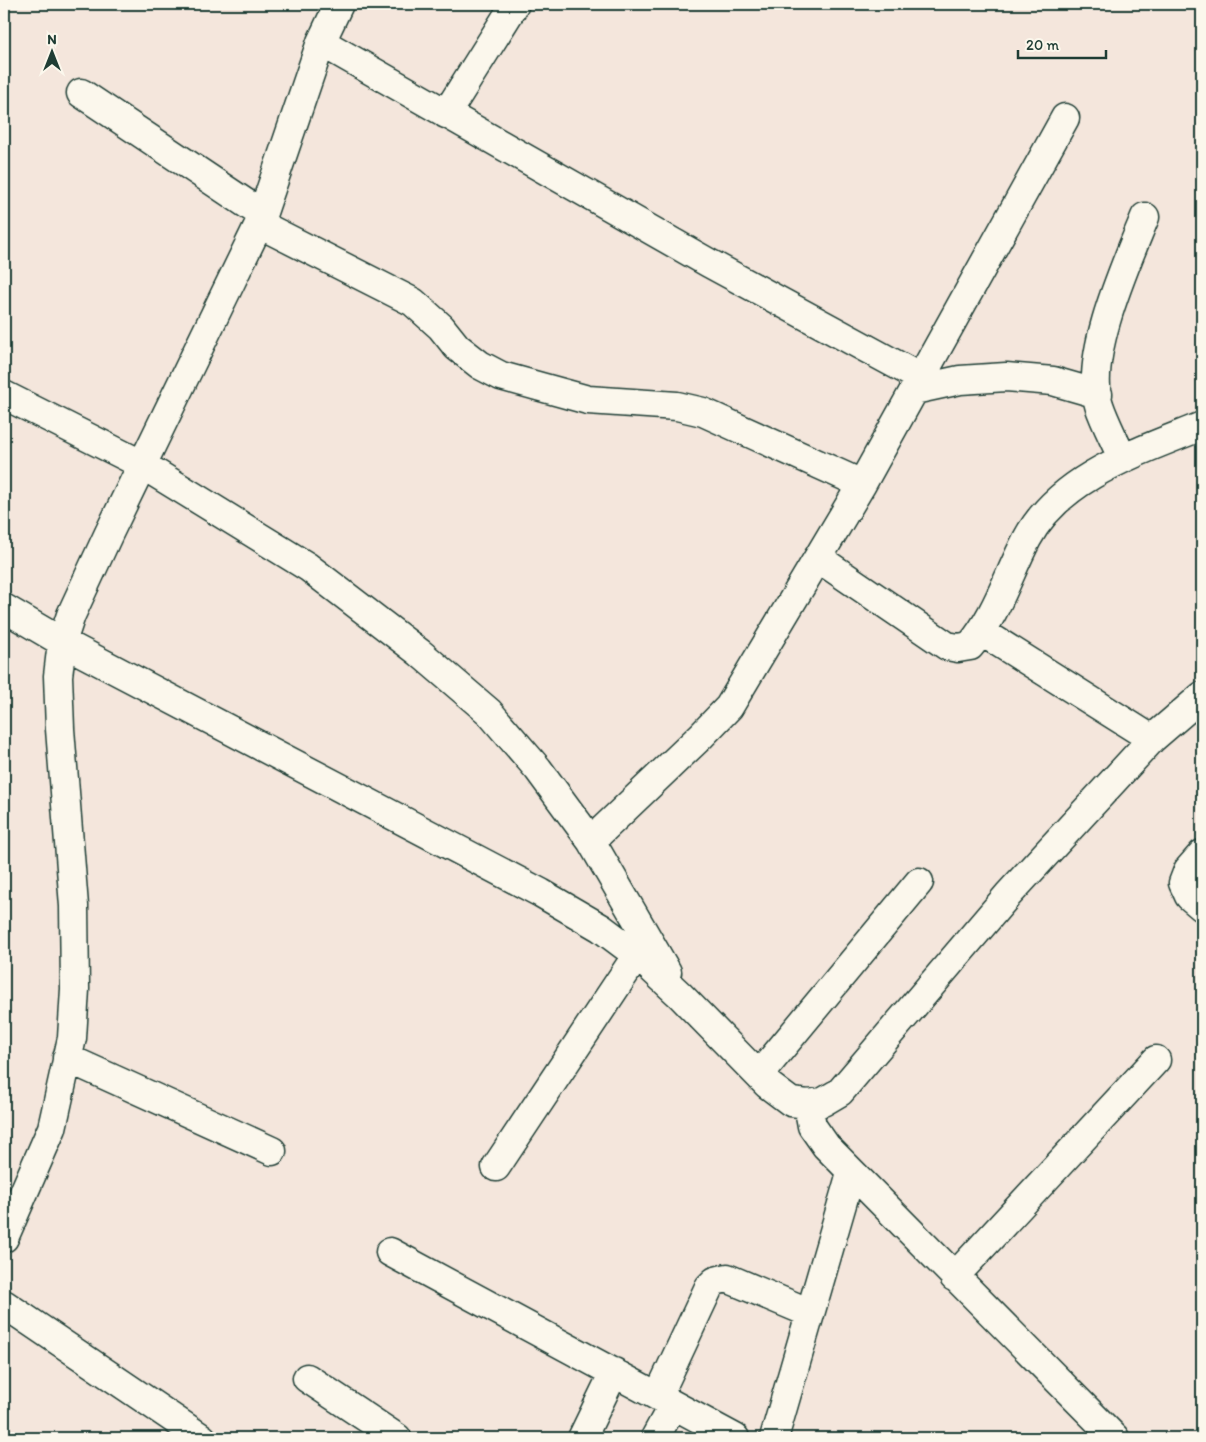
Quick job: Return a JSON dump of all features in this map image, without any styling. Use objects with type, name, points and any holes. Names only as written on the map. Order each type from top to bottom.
[{"type":"street","points":[[4,1238],[52,1128],[72,1038],[76,989],[74,906],[60,729],[58,676],[62,642],[71,616],[141,464],[260,219],[321,42],[339,4]]},
{"type":"street","points":[[446,114],[514,4]]},
{"type":"street","points":[[321,42],[918,384],[1006,377],[1053,381],[1098,394]]},
{"type":"street","points":[[81,93],[260,219],[413,302],[441,327],[457,347],[480,365],[501,376],[588,400],[677,406],[702,412],[862,484]]},
{"type":"street","points":[[591,841],[729,707],[862,484],[1066,118]]},
{"type":"street","points":[[1122,458],[1099,405],[1096,378],[1100,344],[1121,277],[1145,218]]},
{"type":"street","points":[[4,395],[141,464],[308,567],[420,653],[489,712],[538,769],[591,841],[680,995]]},
{"type":"street","points":[[818,558],[947,646],[958,648],[970,646],[982,632],[1028,537],[1046,510],[1075,486],[1122,458],[1202,426]]},
{"type":"street","points":[[4,608],[62,642],[541,893],[601,928],[637,954],[767,1084],[792,1102],[815,1125],[851,1173],[1114,1438]]},
{"type":"street","points":[[982,632],[1152,739]]},
{"type":"street","points":[[815,1125],[823,1102],[840,1092],[1008,895],[1152,739],[1202,696]]},
{"type":"street","points":[[1202,854],[1188,870],[1183,883],[1189,896],[1202,907]]},
{"type":"street","points":[[758,1075],[919,882]]},
{"type":"street","points":[[496,1167],[637,954]]},
{"type":"street","points":[[67,1058],[272,1151]]},
{"type":"street","points":[[954,1277],[1156,1060]]},
{"type":"street","points":[[774,1438],[787,1303],[851,1173]]},
{"type":"street","points":[[390,1252],[666,1400],[726,1435]]},
{"type":"street","points":[[655,1438],[666,1400],[708,1287],[715,1281],[727,1278],[787,1303]]},
{"type":"street","points":[[4,1304],[202,1438]]},
{"type":"street","points":[[582,1438],[614,1372]]},
{"type":"street","points":[[307,1378],[397,1438]]}]
